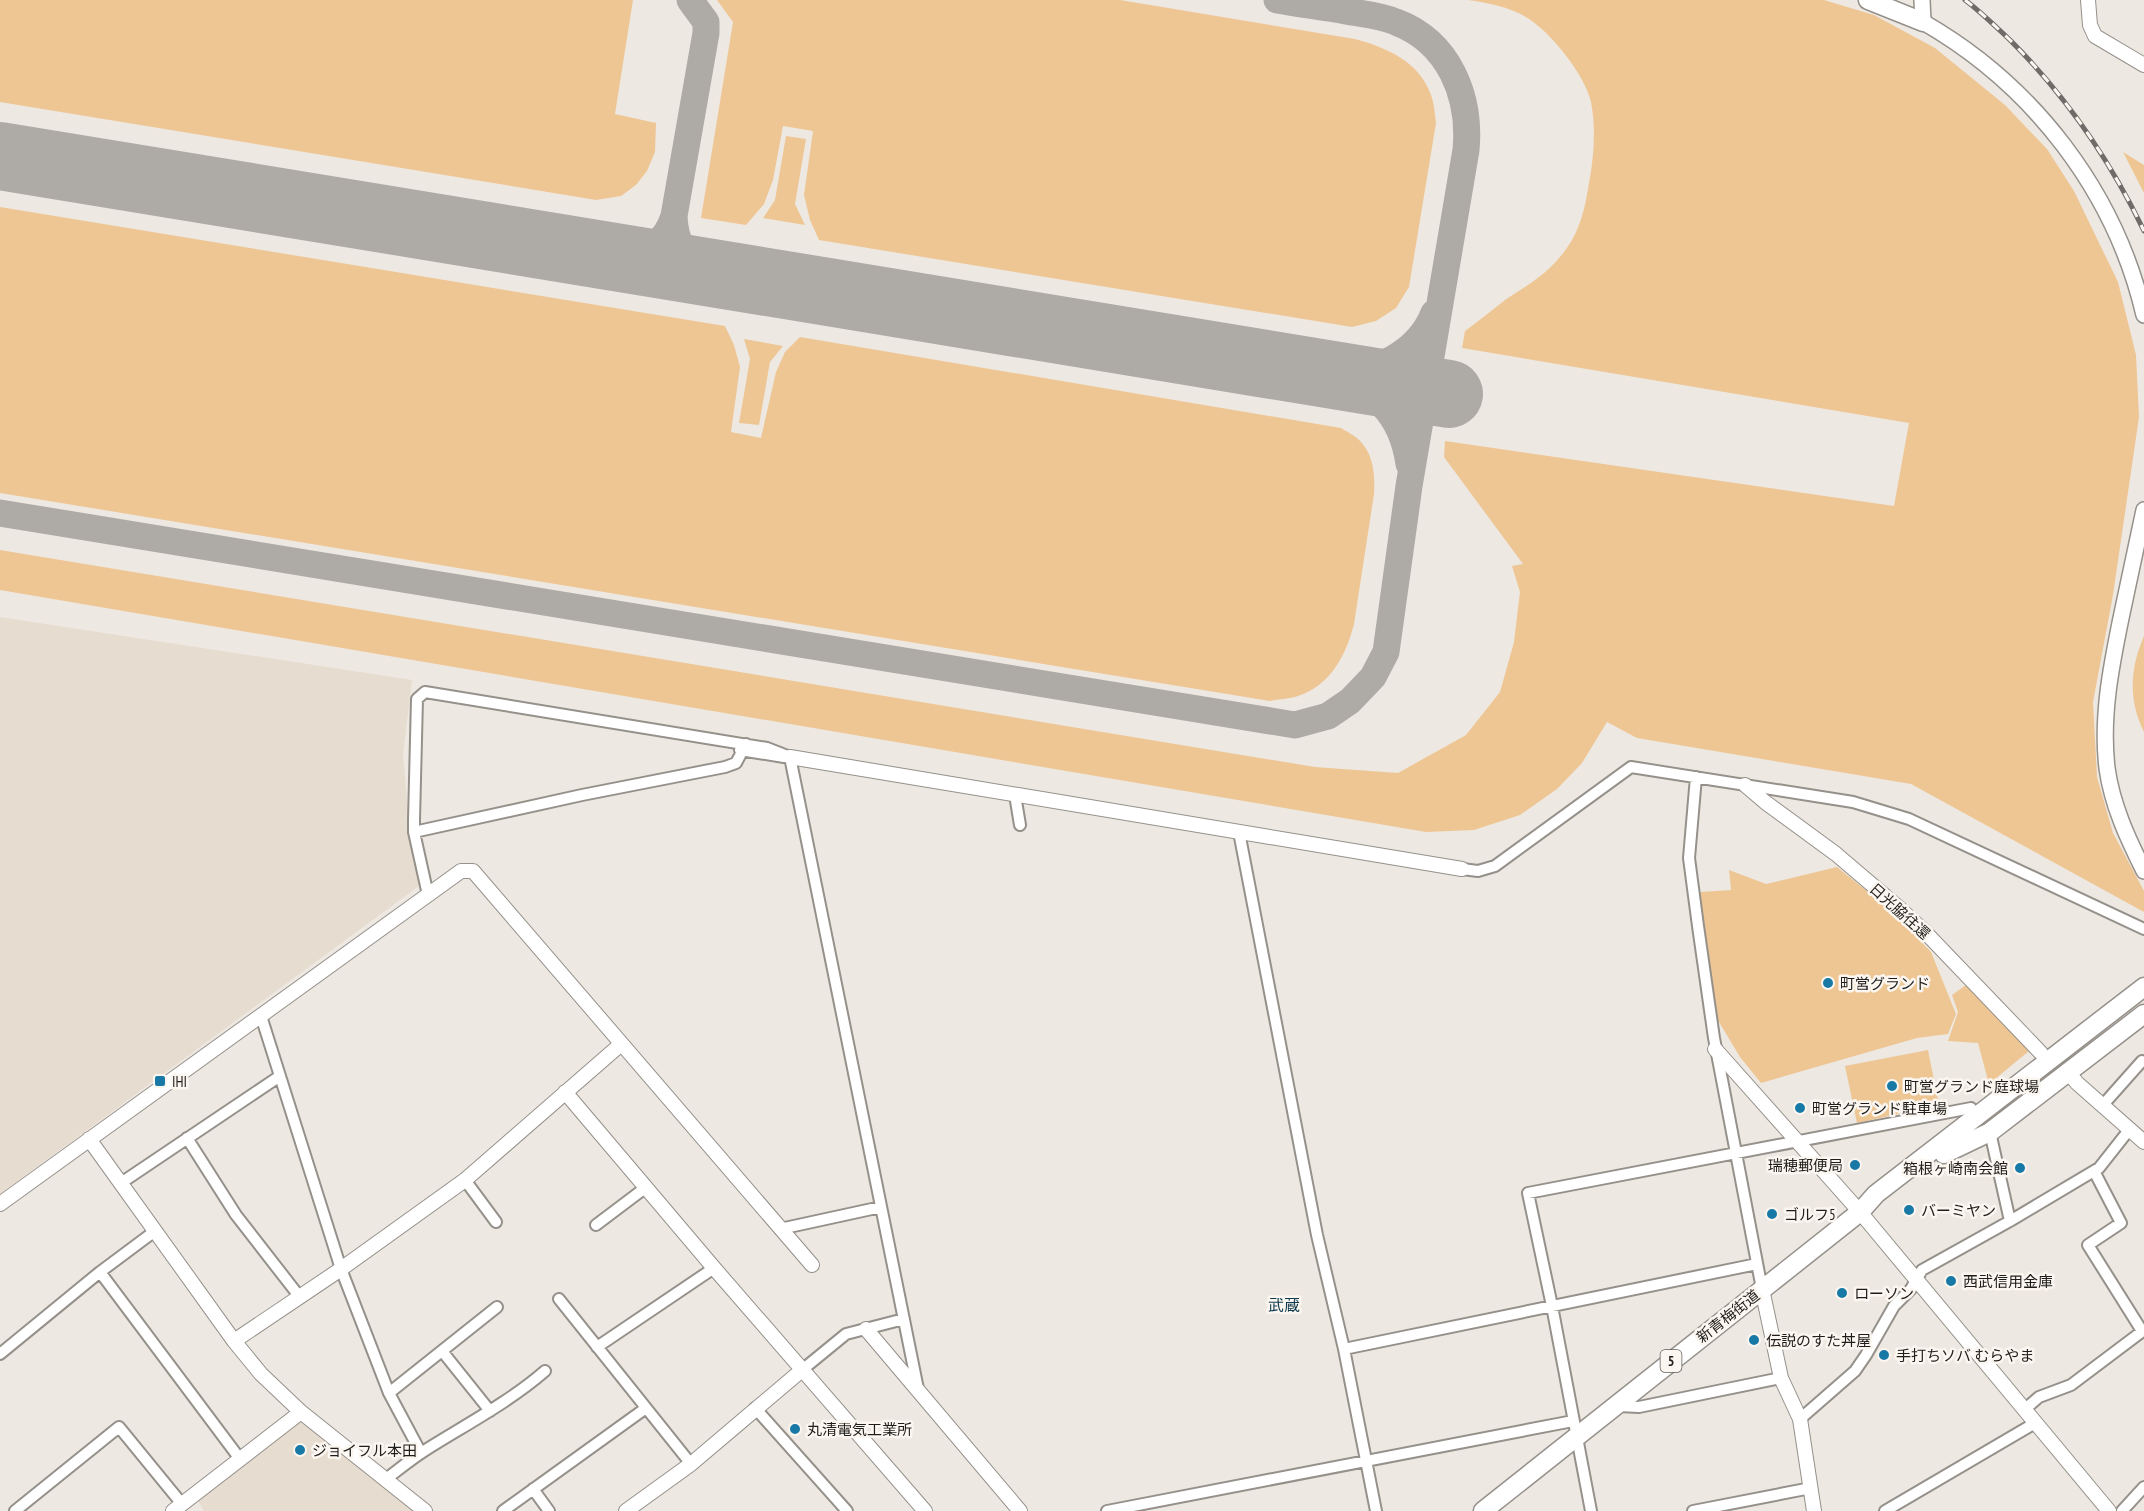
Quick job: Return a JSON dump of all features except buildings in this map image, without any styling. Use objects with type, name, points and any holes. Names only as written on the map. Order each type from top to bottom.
[{"type":"main road","points":[[1868,0],[1923,22]]},
{"type":"main road","points":[[1884,0],[1902,8],[1949,37],[1997,73],[2038,114],[2075,159],[2114,226],[2126,255],[2144,315]]},
{"type":"main road","points":[[1922,0],[1923,22]]},
{"type":"main road","points":[[2144,510],[2110,673],[2106,745],[2107,768],[2116,807],[2124,830],[2144,871]]},
{"type":"main road","points":[[1939,1152],[1953,1123],[2144,972]]},
{"type":"main road","name":"新青梅街道","points":[[1483,1511],[1575,1429],[1614,1406],[1860,1212],[1882,1202],[1939,1152],[2144,987]]},
{"type":"main road","name":"新青梅街道","points":[[1939,1152],[2144,1000]]},
{"type":"main road","points":[[1939,1152],[1990,1132],[2144,1014]]},
{"type":"street","points":[[2088,0],[2090,25],[2095,36],[2144,64]]},
{"type":"street","points":[[428,895],[414,832],[417,699],[425,692],[687,734],[745,747],[779,751],[790,757],[1478,871],[1495,866],[1631,767],[1853,802],[1909,819],[2144,929]]},
{"type":"street","points":[[414,832],[725,767],[736,763],[745,747]]},
{"type":"street","points":[[790,757],[919,1393]]},
{"type":"street","points":[[1696,777],[1689,858],[1715,1048],[1781,1378],[1800,1419],[1814,1511]]},
{"type":"street","name":"日光脇往還","points":[[1745,785],[1836,854],[1898,907],[2042,1053]]},
{"type":"street","points":[[1015,795],[1020,825]]},
{"type":"street","points":[[1239,832],[1317,1236],[1344,1349],[1376,1511]]},
{"type":"street","points":[[0,1204],[461,871],[473,871],[620,1045],[812,1265]]},
{"type":"street","points":[[261,1016],[341,1269],[389,1393],[421,1453]]},
{"type":"street","points":[[234,1341],[341,1269],[465,1180],[620,1045]]},
{"type":"street","points":[[1715,1048],[1860,1212],[2109,1511]]},
{"type":"street","points":[[2102,1106],[2142,1061]]},
{"type":"street","points":[[2068,1072],[2102,1106],[2144,1142]]},
{"type":"street","points":[[121,1183],[279,1077]]},
{"type":"street","points":[[565,1092],[645,1188],[925,1511]]},
{"type":"street","points":[[1591,1511],[1528,1193],[1971,1108]]},
{"type":"street","points":[[1800,1419],[1855,1371],[1894,1306],[1911,1289],[1922,1270],[2094,1172],[2129,1130]]},
{"type":"street","points":[[1990,1132],[2010,1221]]},
{"type":"street","points":[[187,1138],[236,1215],[299,1296]]},
{"type":"street","points":[[89,1139],[234,1341],[261,1374],[301,1412],[425,1511]]},
{"type":"street","points":[[2024,1410],[2039,1397],[2071,1385],[2143,1331],[2088,1245],[2121,1223],[2094,1172]]},
{"type":"street","points":[[465,1180],[496,1222]]},
{"type":"street","points":[[596,1225],[645,1188]]},
{"type":"street","points":[[780,1229],[880,1207]]},
{"type":"street","points":[[0,1354],[100,1272],[155,1231]]},
{"type":"street","points":[[1344,1349],[1757,1264]]},
{"type":"street","points":[[597,1347],[714,1268]]},
{"type":"street","points":[[100,1272],[240,1459]]},
{"type":"street","points":[[559,1299],[691,1464]]},
{"type":"street","points":[[389,1393],[497,1307]]},
{"type":"street","points":[[626,1511],[691,1464],[846,1334],[904,1320]]},
{"type":"street","points":[[866,1329],[1020,1511]]},
{"type":"street","points":[[442,1351],[490,1411]]},
{"type":"street","points":[[386,1479],[421,1453],[528,1386],[545,1371]]},
{"type":"street","points":[[1614,1406],[1639,1407],[1781,1378]]},
{"type":"street","points":[[503,1511],[646,1408]]},
{"type":"street","points":[[755,1408],[847,1511]]},
{"type":"street","points":[[15,1511],[119,1427],[177,1507],[301,1412]]},
{"type":"street","points":[[1885,1511],[2036,1424]]},
{"type":"street","points":[[1107,1511],[1157,1507],[1366,1460],[1575,1429]]},
{"type":"street","points":[[2122,1511],[2144,1487]]},
{"type":"street","points":[[1693,1511],[1811,1488]]},
{"type":"street","points":[[533,1489],[549,1511]]},
{"type":"shaded area","points":[[0,0],[633,0],[615,114],[656,123],[655,152],[647,171],[636,185],[621,196],[596,200],[0,102]]},
{"type":"shaded area","points":[[717,0],[1120,0],[1355,39],[1379,47],[1400,58],[1419,73],[1431,95],[1435,112],[1436,123],[1409,287],[1396,308],[1376,321],[1352,327],[819,240],[810,220],[804,195],[813,131],[783,126],[773,180],[764,204],[746,225],[701,218],[733,22]]},
{"type":"shaded area","points":[[1468,0],[1824,0],[1874,15],[1935,48],[2005,105],[2047,149],[2074,191],[2118,282],[2136,355],[2139,417],[2113,595],[2093,702],[2097,777],[2113,833],[2144,891],[2144,912],[1911,784],[1637,738],[1607,722],[1582,763],[1557,789],[1520,815],[1474,830],[1426,832],[0,590],[0,550],[1315,767],[1398,773],[1466,735],[1500,692],[1514,642],[1520,592],[1512,566],[1523,564],[1444,457],[1445,441],[1894,506],[1909,423],[1462,348],[1465,331],[1550,268],[1565,251],[1578,227],[1585,205],[1594,142],[1593,112],[1588,91],[1575,68],[1557,44],[1538,25],[1515,11]]},
{"type":"shaded area","points":[[786,136],[806,139],[795,204],[805,225],[763,218],[775,200]]},
{"type":"shaded area","points":[[2123,152],[2144,165],[2144,193]]},
{"type":"shaded area","points":[[0,207],[725,326],[734,345],[740,367],[731,432],[761,438],[776,372],[785,352],[800,337],[1341,428],[1357,438],[1369,454],[1374,480],[1374,494],[1351,636],[1335,668],[1320,684],[1298,696],[1270,701],[0,493]]},
{"type":"shaded area","points":[[744,339],[783,346],[770,362],[759,425],[739,423],[750,359]]},
{"type":"shaded area","points":[[0,617],[412,680],[403,754],[410,836],[419,886],[0,1194]]},
{"type":"shaded area","points":[[2144,636],[2144,732],[2135,708],[2133,684],[2136,660]]},
{"type":"shaded area","name":"町営グランド","points":[[1837,867],[1888,908],[1931,952],[1956,1014],[1948,1034],[1917,1038],[1761,1083],[1740,1057],[1716,1017],[1700,892],[1731,890],[1729,870],[1766,884]]},
{"type":"shaded area","points":[[1966,985],[2029,1051],[1989,1084],[1978,1043],[1948,1041],[1958,1012],[1952,995]]},
{"type":"shaded area","name":"町営グランド庭球場","points":[[1928,1050],[1939,1105],[1857,1123],[1845,1066]]},
{"type":"shaded area","name":"ジョイフル本田","points":[[297,1421],[305,1421],[418,1511],[204,1511],[197,1499]]},
{"type":"taxiway","points":[[624,259],[655,245],[666,233],[674,216],[706,33],[706,22],[690,0]]},
{"type":"taxiway","points":[[0,513],[1295,725],[1328,716],[1350,701],[1373,677],[1386,652],[1409,486],[1466,150],[1467,130],[1465,110],[1453,73],[1443,57],[1414,31],[1377,16],[1277,0]]},
{"type":"taxiway","points":[[674,216],[678,241],[691,260],[705,271]]},
{"type":"taxiway","points":[[1332,373],[1363,370],[1393,359],[1417,340],[1434,313]]},
{"type":"taxiway","points":[[1325,373],[1357,386],[1371,394],[1382,405],[1400,430],[1409,464]]},
{"type":"runway","points":[[0,156],[1449,394]]},
{"type":"railway","points":[[1965,0],[2010,40],[2068,106],[2117,179],[2144,231]]},
{"type":"place","name":"町営グランド","points":[[1828,983]]},
{"type":"place","name":"IHI","points":[[160,1081]]},
{"type":"place","name":"町営グランド庭球場","points":[[1892,1086]]},
{"type":"place","name":"町営グランド駐車場","points":[[1800,1108]]},
{"type":"place","name":"瑞穂郵便局","points":[[1855,1165]]},
{"type":"place","name":"箱根ヶ崎南会館","points":[[2020,1168]]},
{"type":"place","name":"バーミヤン","points":[[1909,1210]]},
{"type":"place","name":"ゴルフ5","points":[[1772,1214]]},
{"type":"place","name":"西武信用金庫","points":[[1951,1281]]},
{"type":"place","name":"ローソン","points":[[1842,1293]]},
{"type":"place","name":"伝説のすた丼屋","points":[[1754,1340]]},
{"type":"place","name":"手打ちソバ むらやま","points":[[1884,1355]]},
{"type":"place","name":"丸清電気工業所","points":[[795,1429]]},
{"type":"place","name":"ジョイフル本田","points":[[300,1450]]},
{"type":"district","name":"武蔵","points":[[1284,1305]]}]
